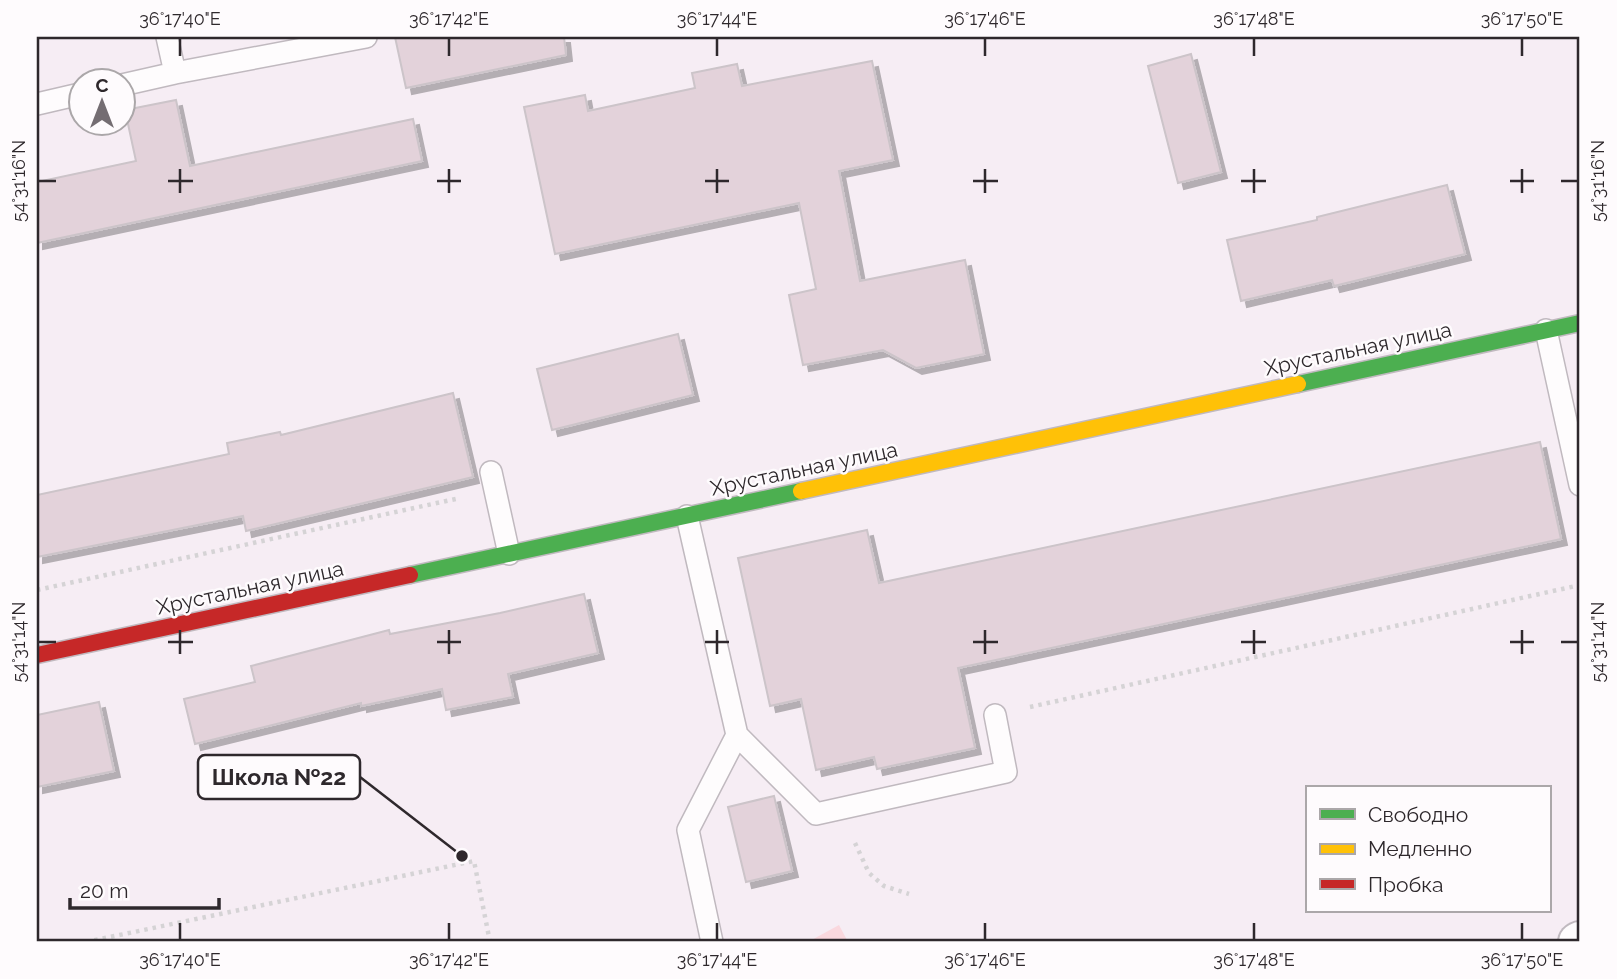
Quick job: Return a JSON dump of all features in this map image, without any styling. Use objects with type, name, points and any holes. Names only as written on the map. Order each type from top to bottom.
[{"type":"street","name":"Хрустальная улица","points":[[37,655],[1580,323]]},
{"type":"lane","points":[[167,37],[175,73]]},
{"type":"lane","points":[[136,82],[366,37]]},
{"type":"lane","points":[[37,104],[66,97]]},
{"type":"lane","points":[[1546,330],[1580,485]]},
{"type":"lane","points":[[493,481],[509,554]]},
{"type":"lane","points":[[687,516],[737,735],[816,814],[1006,772],[995,715]]},
{"type":"lane","points":[[712,942],[688,830],[737,735]]},
{"type":"path","points":[[37,590],[493,481]]},
{"type":"path","points":[[995,715],[1580,585]]},
{"type":"path","points":[[834,810],[859,849],[869,873],[884,886],[909,894]]},
{"type":"path","points":[[86,942],[474,861],[490,942]]},
{"type":"shaded area","points":[[839,925],[848,942],[808,942]]},
{"type":"building","points":[[395,37],[564,37],[566,55],[406,88]]},
{"type":"building","points":[[1191,54],[1221,172],[1178,183],[1148,66]]},
{"type":"building","points":[[872,61],[893,160],[839,171],[860,281],[965,260],[984,354],[916,368],[883,350],[803,365],[789,295],[816,289],[799,203],[555,254],[524,107],[585,95],[588,111],[695,88],[692,73],[737,64],[742,86]]},
{"type":"building","points":[[176,100],[190,166],[413,119],[422,161],[37,243],[37,182],[136,161],[131,136],[136,136],[136,108]]},
{"type":"building","points":[[1447,185],[1465,254],[1334,286],[1332,280],[1241,301],[1227,240],[1317,220],[1317,217]]},
{"type":"building","points":[[678,334],[693,395],[552,430],[537,369]]},
{"type":"building","points":[[453,393],[473,477],[246,531],[243,516],[37,557],[37,495],[229,454],[227,443],[280,432],[281,435]]},
{"type":"building","points":[[1540,442],[1561,539],[958,668],[975,748],[877,769],[874,757],[816,770],[801,699],[770,706],[738,558],[867,530],[879,583]]},
{"type":"building","points":[[584,594],[598,653],[508,674],[513,697],[446,710],[442,689],[361,706],[361,703],[195,744],[184,699],[255,682],[251,666],[389,630],[390,634]]},
{"type":"building","points":[[99,702],[114,771],[37,787],[37,715]]},
{"type":"building","points":[[774,796],[792,871],[746,882],[728,807]]},
{"type":"traffic: fast","points":[[1298,384],[1580,323]]},
{"type":"traffic: fast","points":[[410,575],[801,491]]},
{"type":"traffic: slow","points":[[801,491],[1298,384]]},
{"type":"traffic: jam","points":[[37,655],[410,575]]},
{"type":"place","name":"Школа №22","points":[[462,856]]}]
